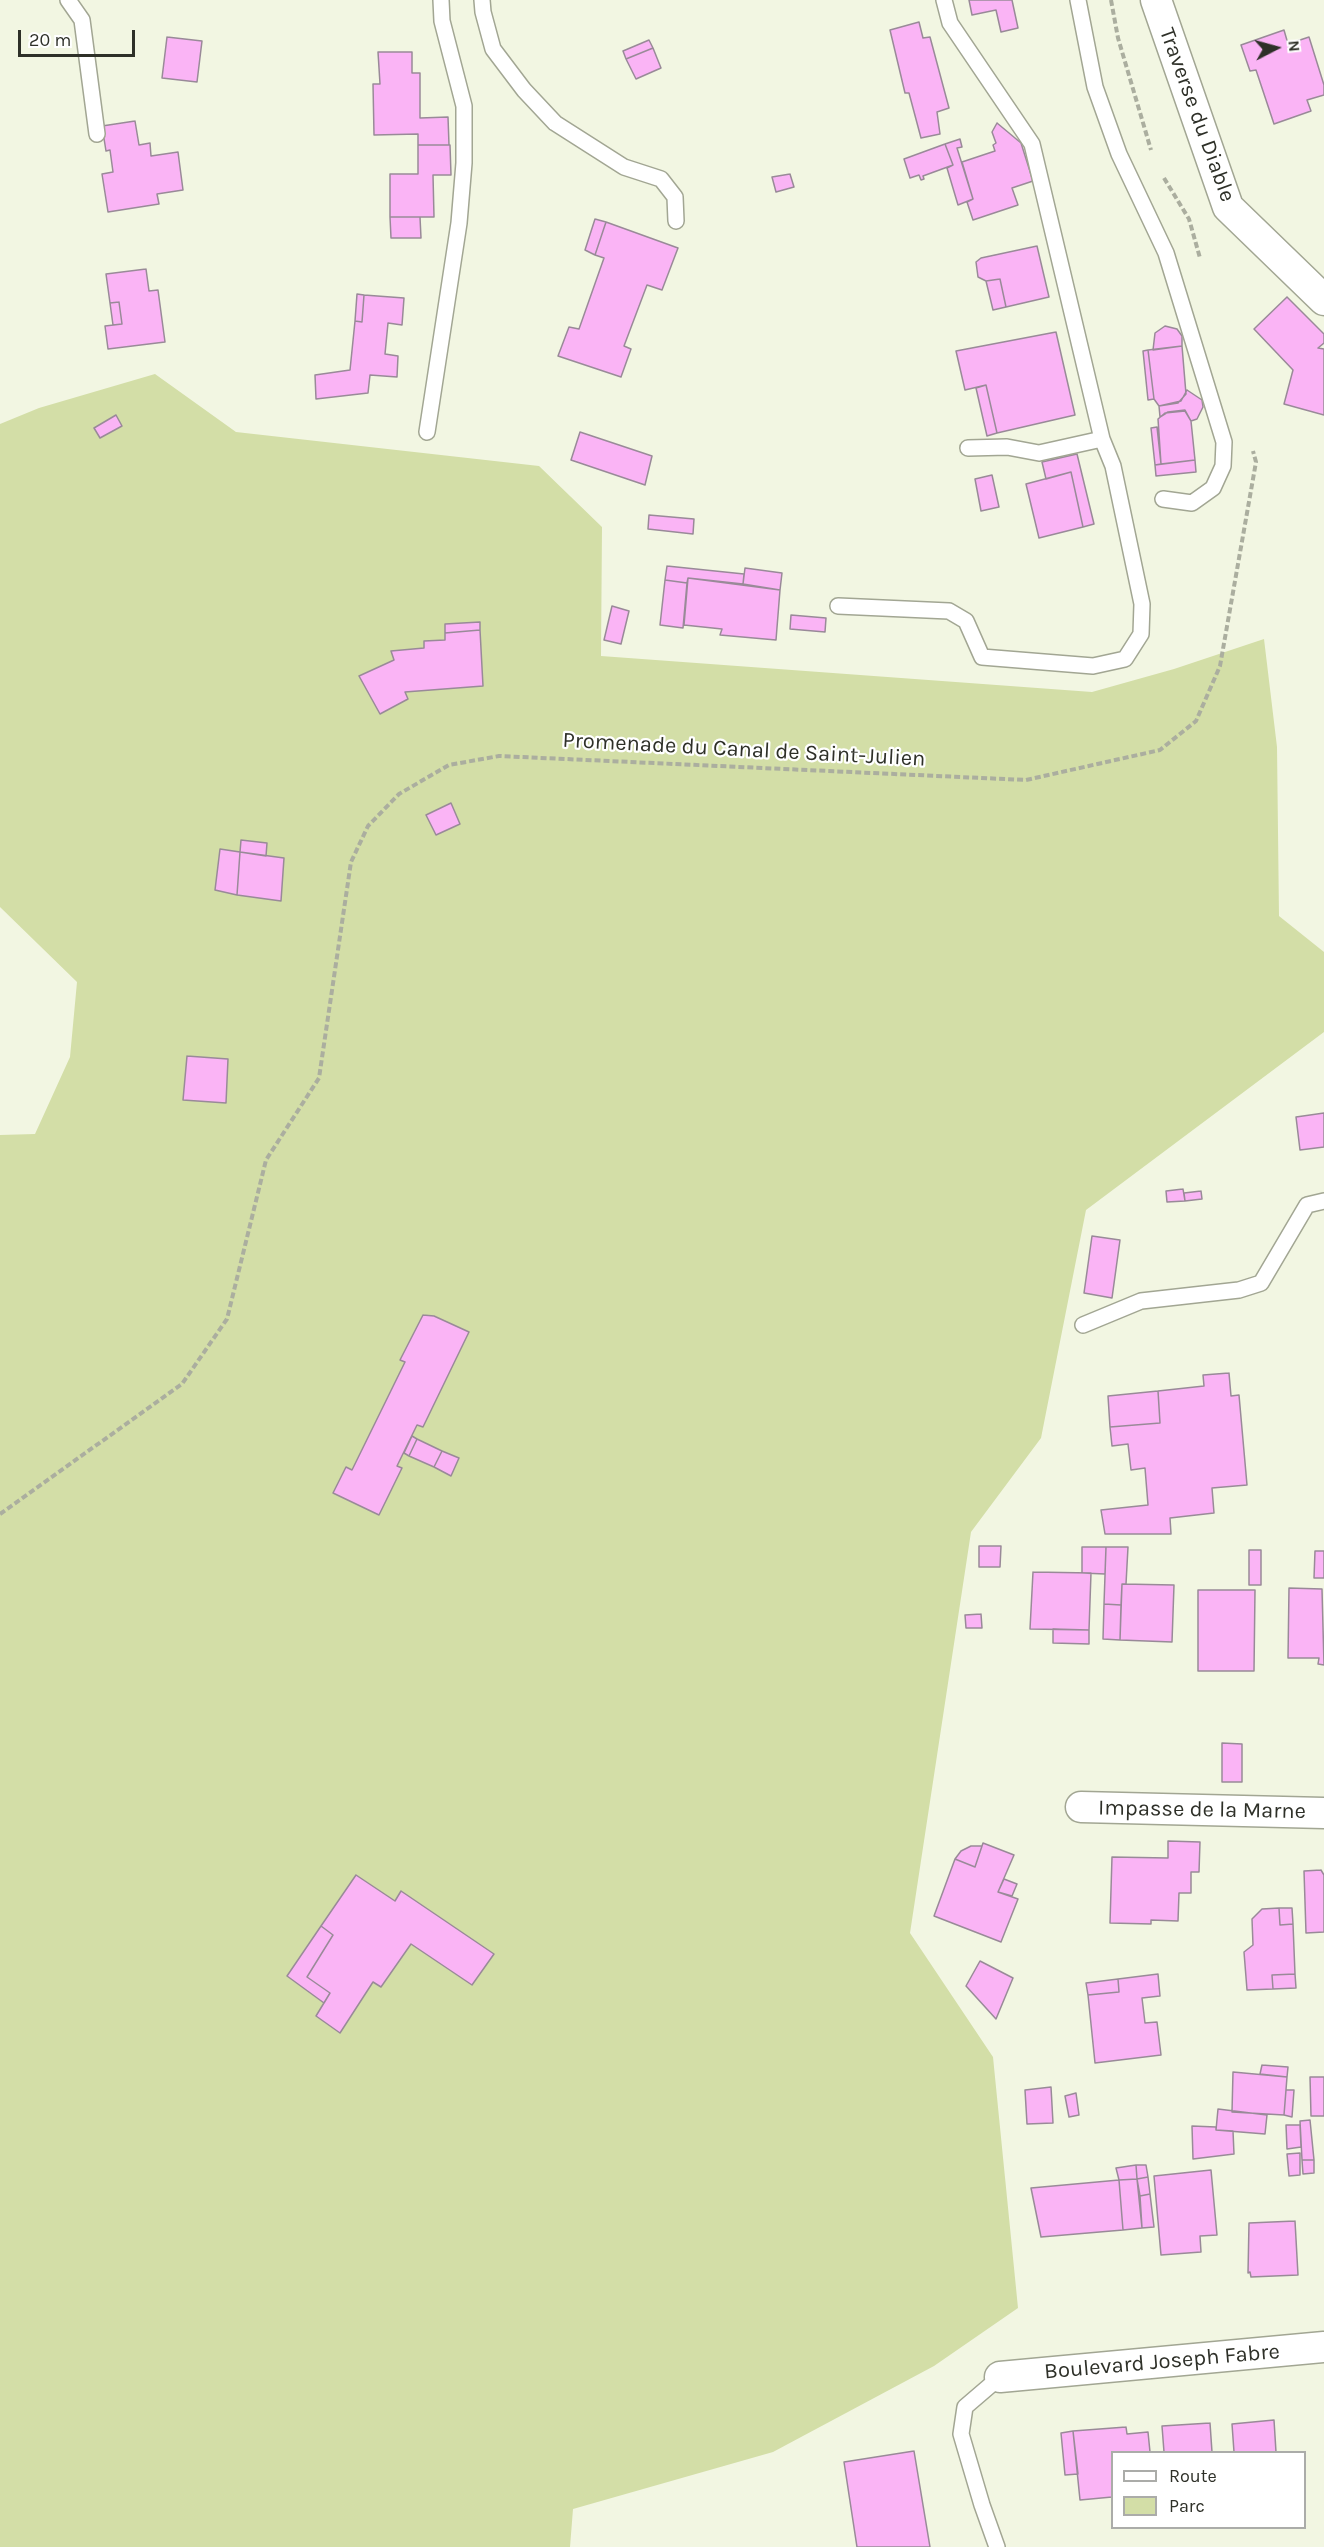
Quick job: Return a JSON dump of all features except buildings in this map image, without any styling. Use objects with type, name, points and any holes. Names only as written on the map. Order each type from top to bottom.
[{"type":"street","name":"Traverse du Diable","points":[[1156,0],[1228,207],[1324,300]]},
{"type":"street","name":"Impasse de la Marne","points":[[1081,1808],[1324,1813]]},
{"type":"street","name":"Boulevard Joseph Fabre","points":[[1000,2378],[1324,2347]]},
{"type":"lane","points":[[68,0],[82,20],[97,134]]},
{"type":"lane","points":[[427,432],[459,223],[464,163],[464,106],[442,21],[441,0]]},
{"type":"lane","points":[[482,0],[493,49],[524,90],[555,123],[624,167],[661,179],[675,197],[676,221]]},
{"type":"lane","points":[[838,606],[949,611],[966,621],[982,657],[1093,666],[1125,659],[1141,634],[1142,604],[1113,466],[1102,439],[1032,144],[950,23],[944,0]]},
{"type":"lane","points":[[1078,0],[1095,87],[1119,154],[1166,253],[1224,442],[1223,466],[1213,488],[1192,502],[1163,499]]},
{"type":"lane","points":[[968,448],[1007,447],[1040,453],[1102,439]]},
{"type":"lane","points":[[1083,1325],[1141,1301],[1239,1290],[1261,1283],[1307,1205],[1324,1201]]},
{"type":"lane","points":[[997,2547],[961,2434],[965,2406],[1000,2378]]},
{"type":"path","points":[[1111,0],[1118,38],[1154,161]]},
{"type":"path","points":[[1160,171],[1189,219],[1201,263]]},
{"type":"path","name":"Promenade du Canal de Saint-Julien","points":[[0,1514],[182,1384],[227,1319],[266,1161],[318,1078],[351,862],[368,826],[399,794],[449,765],[499,756],[1026,780],[1160,750],[1196,721],[1220,666],[1256,462],[1250,440]]},
{"type":"green space","points":[[155,374],[236,432],[539,466],[602,527],[601,656],[1092,692],[1174,669],[1264,639],[1277,747],[1279,916],[1324,952],[1324,1032],[1086,1210],[1041,1438],[971,1532],[910,1933],[993,2057],[1018,2308],[934,2366],[773,2452],[573,2509],[570,2547],[0,2547],[0,1135],[35,1134],[70,1057],[77,982],[0,907],[0,424],[39,408]]}]
